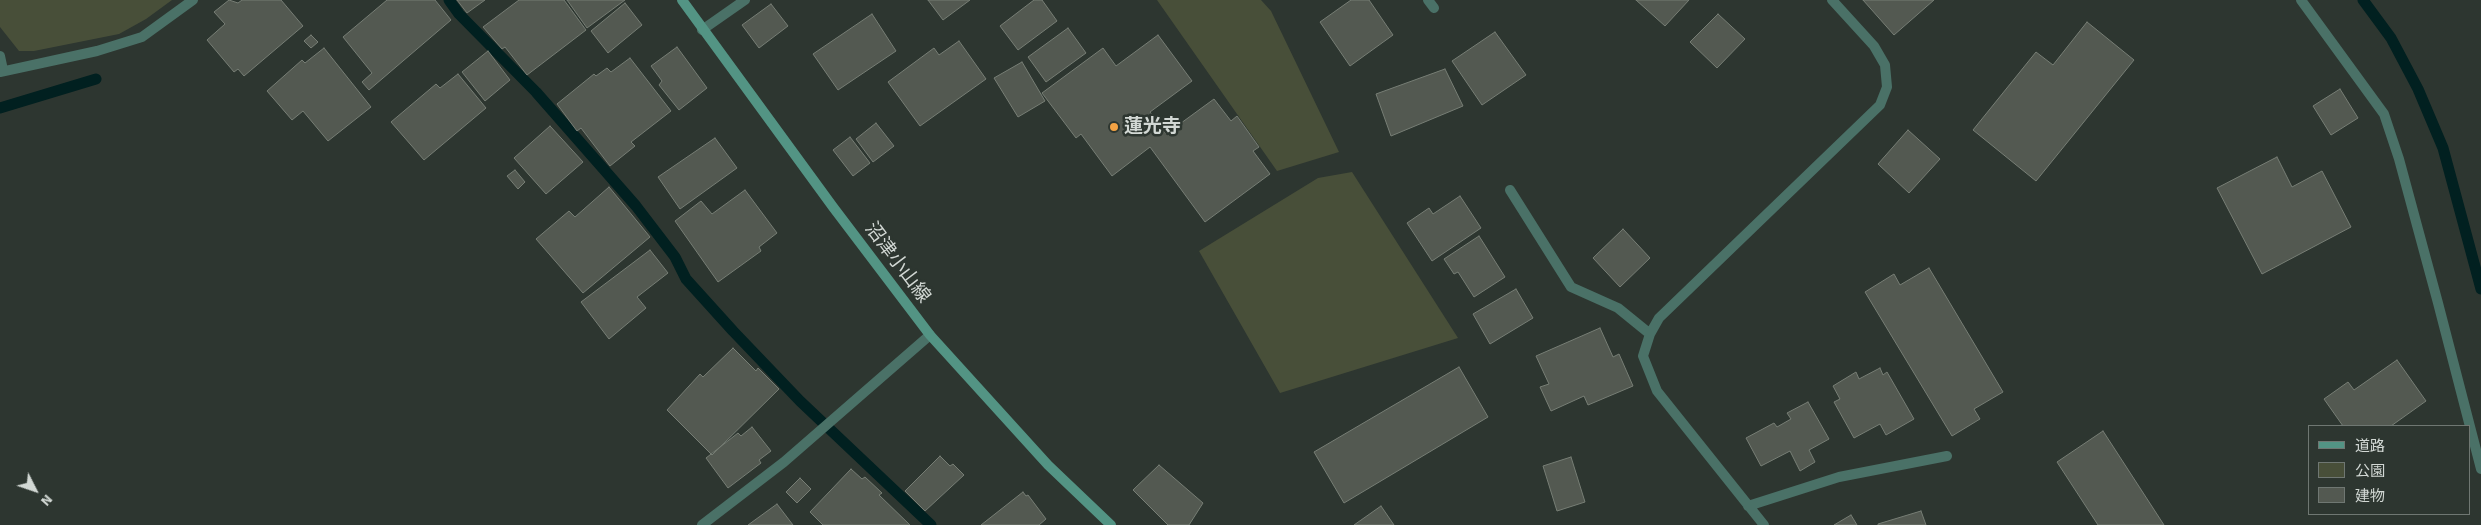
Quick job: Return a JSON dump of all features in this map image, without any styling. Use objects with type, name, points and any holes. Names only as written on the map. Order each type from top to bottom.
[{"type":"main road","name":"沼津小山線","points":[[682,0],[702,30],[930,335],[1048,466],[1111,525]]},
{"type":"street","points":[[0,56],[1,71],[97,51],[142,37],[193,0]]},
{"type":"street","points":[[702,30],[745,0]]},
{"type":"street","points":[[1764,525],[1657,390],[1643,356],[1650,334],[1659,318],[1880,105],[1887,87],[1885,65],[1874,46],[1832,0]]},
{"type":"street","points":[[2301,0],[2384,114],[2399,159],[2470,425]]},
{"type":"street","points":[[1510,190],[1571,287],[1618,308],[1650,334]]},
{"type":"street","points":[[702,525],[784,462],[930,335]]},
{"type":"street","points":[[2471,430],[2481,469]]},
{"type":"street","points":[[1748,506],[1839,477],[1947,456]]},
{"type":"green space","points":[[0,0],[172,0],[146,19],[119,34],[34,51],[19,51],[0,27]]},
{"type":"green space","points":[[1157,0],[1261,0],[1271,11],[1339,152],[1277,171]]},
{"type":"green space","points":[[1352,172],[1458,338],[1280,393],[1199,251],[1318,178]]},
{"type":"building","points":[[229,0],[238,3],[242,0],[281,0],[303,26],[244,76],[238,69],[234,72],[207,40],[225,24],[214,12]]},
{"type":"building","points":[[387,0],[435,0],[451,20],[369,90],[362,82],[372,73],[343,37]]},
{"type":"building","points":[[457,0],[485,0],[467,13]]},
{"type":"building","points":[[519,0],[564,0],[586,30],[527,75],[505,47],[502,49],[483,27]]},
{"type":"building","points":[[567,0],[625,0],[587,28]]},
{"type":"building","points":[[928,0],[970,0],[943,20]]},
{"type":"building","points":[[1034,0],[1042,0],[1057,21],[1018,50],[1000,26]]},
{"type":"building","points":[[1351,0],[1369,0],[1393,35],[1350,66],[1320,22]]},
{"type":"building","points":[[1636,0],[1689,0],[1665,26]]},
{"type":"building","points":[[1863,0],[1934,0],[1894,35]]},
{"type":"building","points":[[625,3],[642,25],[608,53],[591,31]]},
{"type":"building","points":[[771,4],[788,26],[759,48],[742,25]]},
{"type":"building","points":[[872,14],[896,51],[838,90],[813,54]]},
{"type":"building","points":[[1718,14],[1745,39],[1717,68],[1690,42]]},
{"type":"building","points":[[2087,22],[2134,60],[2036,181],[1973,130],[2036,52],[2053,65]]},
{"type":"building","points":[[1068,28],[1086,53],[1046,82],[1028,57]]},
{"type":"building","points":[[1495,32],[1526,75],[1482,105],[1452,61]]},
{"type":"building","points":[[311,35],[318,42],[311,48],[304,41]]},
{"type":"building","name":"蓮光寺","points":[[1158,35],[1192,81],[1150,112],[1166,134],[1214,99],[1231,121],[1237,116],[1259,147],[1253,151],[1270,174],[1205,222],[1150,147],[1112,176],[1081,134],[1076,138],[1042,93],[1103,48],[1116,66]]},
{"type":"building","points":[[959,41],[986,79],[920,126],[888,82],[934,48],[939,55]]},
{"type":"building","points":[[677,47],[707,88],[679,110],[659,85],[662,81],[651,66]]},
{"type":"building","points":[[324,48],[371,107],[328,141],[303,111],[292,120],[267,91],[302,60],[305,63]]},
{"type":"building","points":[[488,51],[510,80],[485,101],[462,72]]},
{"type":"building","points":[[630,58],[671,111],[631,142],[635,146],[610,166],[581,128],[577,131],[557,104],[594,74],[596,76],[607,68],[611,72]]},
{"type":"building","points":[[1022,62],[1045,101],[1018,117],[994,78]]},
{"type":"building","points":[[1445,69],[1463,106],[1391,136],[1376,94]]},
{"type":"building","points":[[458,74],[486,108],[424,160],[391,122],[436,84],[440,88]]},
{"type":"building","points":[[2340,89],[2358,118],[2331,135],[2313,106]]},
{"type":"building","points":[[876,123],[894,146],[873,162],[856,139]]},
{"type":"building","points":[[550,126],[583,162],[546,194],[514,158]]},
{"type":"building","points":[[1908,130],[1940,159],[1909,193],[1878,164]]},
{"type":"building","points":[[850,137],[870,163],[853,176],[833,150]]},
{"type":"building","points":[[715,138],[737,168],[680,209],[658,177]]},
{"type":"building","points":[[2277,157],[2292,187],[2322,171],[2351,227],[2262,274],[2217,188]]},
{"type":"building","points":[[515,170],[525,182],[518,189],[507,176]]},
{"type":"building","points":[[609,187],[650,237],[583,293],[536,239],[569,211],[575,217]]},
{"type":"building","points":[[745,190],[777,233],[759,247],[761,251],[718,282],[675,221],[701,201],[712,214]]},
{"type":"building","points":[[1460,196],[1481,228],[1432,261],[1407,223],[1429,208],[1433,214]]},
{"type":"building","points":[[1623,229],[1650,258],[1620,287],[1593,258]]},
{"type":"building","points":[[1479,236],[1505,277],[1474,297],[1458,272],[1454,274],[1444,259]]},
{"type":"building","points":[[650,250],[668,273],[637,297],[646,308],[609,339],[581,302]]},
{"type":"building","points":[[1929,268],[2003,392],[1974,409],[1980,419],[1952,436],[1865,292],[1894,274],[1900,285]]},
{"type":"building","points":[[1516,289],[1533,318],[1490,344],[1473,314]]},
{"type":"building","points":[[1600,328],[1613,357],[1619,354],[1633,386],[1588,405],[1584,396],[1551,411],[1540,387],[1549,384],[1536,356]]},
{"type":"building","points":[[733,348],[756,371],[758,368],[779,389],[712,455],[667,410],[700,374],[703,377]]},
{"type":"building","points":[[2397,360],[2426,401],[2392,425],[2342,425],[2324,399],[2348,382],[2354,390]]},
{"type":"building","points":[[1459,367],[1488,417],[1344,503],[1314,452]]},
{"type":"building","points":[[1880,368],[1883,375],[1887,372],[1914,419],[1886,435],[1880,424],[1854,438],[1834,402],[1840,399],[1833,386],[1856,372],[1859,379]]},
{"type":"building","points":[[1808,402],[1829,439],[1809,450],[1815,462],[1800,471],[1790,451],[1761,466],[1746,438],[1774,423],[1777,427],[1791,419],[1787,413]]},
{"type":"building","points":[[752,427],[771,451],[759,460],[761,463],[728,488],[706,458],[738,433],[741,436]]},
{"type":"building","points":[[2103,431],[2164,525],[2098,525],[2057,462]]},
{"type":"building","points":[[940,456],[950,466],[953,464],[964,475],[925,511],[905,491]]},
{"type":"building","points":[[1571,457],[1585,502],[1557,511],[1543,466]]},
{"type":"building","points":[[1159,465],[1203,503],[1189,525],[1168,525],[1133,490]]},
{"type":"building","points":[[851,469],[862,479],[865,477],[882,493],[879,495],[910,525],[823,525],[810,512]]},
{"type":"building","points":[[800,478],[811,489],[797,503],[786,492]]},
{"type":"building","points":[[1023,492],[1026,496],[1028,495],[1046,519],[1039,525],[981,525]]},
{"type":"building","points":[[777,504],[793,525],[748,525]]},
{"type":"building","points":[[1381,506],[1394,525],[1354,525]]},
{"type":"building","points":[[1921,511],[1926,525],[1878,525],[1878,524]]},
{"type":"building","points":[[1851,515],[1857,525],[1834,525]]},
{"type":"waterway","points":[[449,0],[459,14],[536,92],[636,206],[675,257],[686,279],[733,331],[800,401],[931,525]]},
{"type":"waterway","points":[[2363,0],[2391,38],[2418,89],[2443,148],[2481,289]]},
{"type":"waterway","points":[[0,108],[96,79]]},
{"type":"place","name":"蓮光寺","points":[[1114,127]]}]
